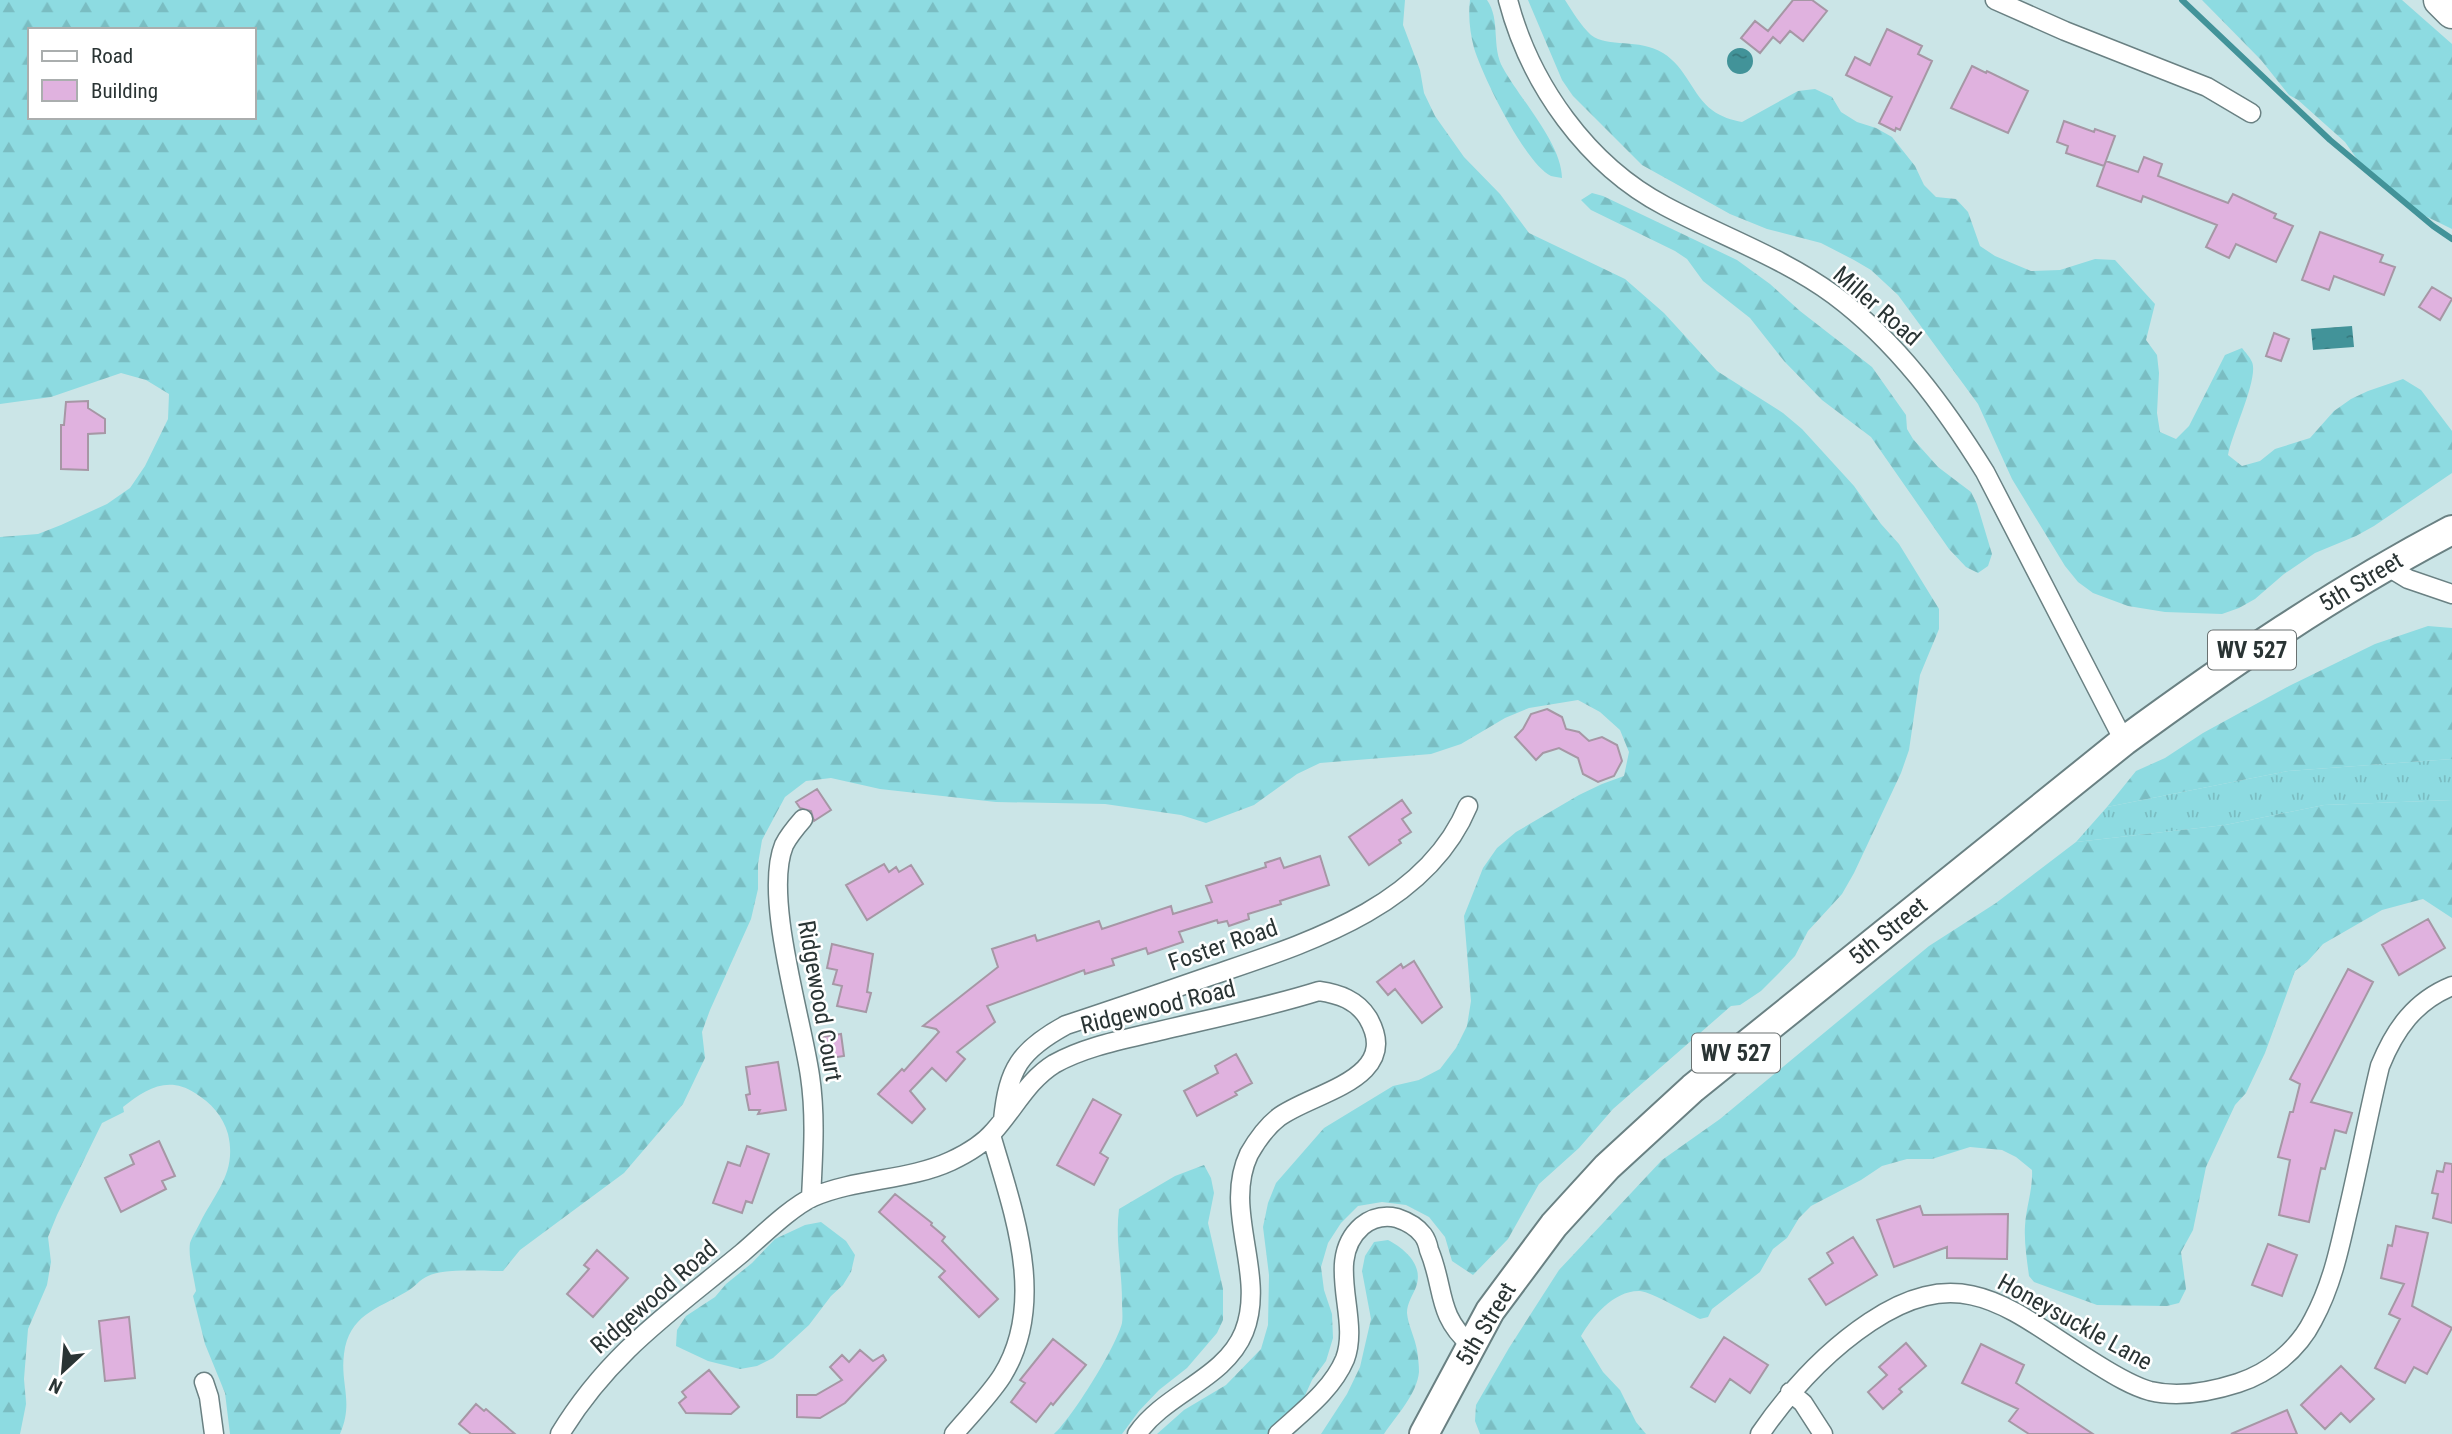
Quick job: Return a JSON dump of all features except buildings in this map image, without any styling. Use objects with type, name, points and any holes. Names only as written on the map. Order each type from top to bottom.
[{"type":"highway","points":[[2440,0],[2452,12]]},
{"type":"main road","name":"5th Street","points":[[1426,1433],[1496,1302],[1578,1197],[1637,1138],[1745,1045],[2124,741],[2273,635],[2385,565],[2452,530]]},
{"type":"street","name":"Miller Road","points":[[1508,0],[1520,39],[1545,88],[1562,113],[1599,156],[1640,191],[1773,258],[1833,295],[1885,339],[1925,384],[1985,472],[2124,741]]},
{"type":"street","points":[[1995,0],[2065,31],[2195,82],[2251,113]]},
{"type":"street","points":[[2385,565],[2408,579],[2452,594]]},
{"type":"street","name":"Foster Road","points":[[1003,1120],[1006,1091],[1017,1065],[1031,1046],[1047,1035],[1066,1025],[1274,954],[1334,930],[1400,890],[1435,860],[1449,844],[1468,806]]},
{"type":"street","name":"Ridgewood Court","points":[[803,819],[784,845],[778,882],[789,969],[810,1076],[814,1117],[811,1198]]},
{"type":"street","name":"Honeysuckle Lane","points":[[1760,1434],[1790,1392],[1829,1352],[1898,1306],[1940,1293],[1958,1292],[1994,1302],[2110,1372],[2150,1391],[2171,1394],[2221,1389],[2266,1370],[2300,1341],[2312,1323],[2330,1282],[2380,1066],[2388,1045],[2400,1025],[2416,1007],[2437,992],[2452,986]]},
{"type":"street","name":"Ridgewood Road","points":[[560,1434],[584,1397],[614,1361],[666,1314],[811,1198],[869,1181],[931,1169],[972,1149],[991,1135],[1028,1088],[1052,1066],[1074,1054],[1319,991],[1336,993],[1351,1000],[1364,1012],[1372,1026],[1375,1044],[1372,1059],[1364,1072],[1350,1083],[1325,1092],[1280,1116],[1255,1143],[1246,1162],[1240,1184],[1240,1208],[1251,1275],[1249,1314],[1244,1333],[1233,1351],[1219,1366],[1157,1412],[1138,1434]]},
{"type":"street","points":[[954,1434],[1002,1376],[1017,1346],[1024,1320],[1023,1261],[1008,1192],[991,1135]]},
{"type":"street","points":[[1278,1434],[1325,1390],[1344,1360],[1350,1340],[1344,1259],[1348,1243],[1369,1220],[1396,1218],[1411,1224],[1424,1235],[1433,1258],[1448,1317],[1460,1335],[1471,1345]]},
{"type":"street","points":[[204,1382],[214,1434]]},
{"type":"street","points":[[1790,1392],[1803,1404],[1823,1434]]},
{"type":"green space","points":[[0,0],[1405,0],[1403,25],[1420,70],[1424,93],[1435,116],[1464,157],[1500,194],[1529,233],[1625,279],[1664,313],[1717,371],[1783,413],[1802,429],[1854,486],[1899,544],[1939,609],[1939,629],[1920,675],[1909,750],[1901,773],[1842,894],[1808,931],[1795,956],[1761,991],[1740,1005],[1731,1006],[1613,1109],[1579,1148],[1539,1184],[1508,1239],[1473,1275],[1452,1261],[1445,1237],[1429,1217],[1406,1205],[1382,1202],[1358,1206],[1341,1223],[1328,1243],[1321,1267],[1324,1290],[1332,1314],[1333,1338],[1326,1361],[1312,1380],[1302,1402],[1270,1434],[1157,1434],[1184,1410],[1226,1385],[1261,1349],[1268,1325],[1269,1275],[1263,1227],[1276,1183],[1324,1128],[1393,1086],[1419,1080],[1440,1069],[1456,1048],[1467,1026],[1471,1001],[1464,916],[1483,868],[1497,848],[1516,832],[1579,795],[1624,776],[1629,752],[1620,730],[1600,712],[1578,700],[1529,708],[1505,718],[1461,744],[1431,754],[1320,763],[1297,774],[1254,805],[1206,823],[1181,815],[1105,804],[996,802],[880,789],[831,778],[806,781],[785,797],[762,840],[758,889],[751,919],[710,1010],[702,1032],[705,1058],[683,1104],[624,1173],[520,1250],[503,1271],[464,1270],[435,1273],[358,1322],[347,1341],[344,1354],[346,1412],[340,1434],[230,1434],[225,1393],[205,1344],[193,1296],[196,1291],[190,1261],[192,1238],[227,1170],[230,1159],[228,1134],[216,1110],[206,1101],[185,1088],[166,1085],[148,1090],[123,1107],[124,1112],[102,1123],[57,1215],[48,1237],[51,1262],[47,1285],[28,1329],[24,1379],[26,1404],[20,1434],[0,1434],[0,537],[38,534],[107,504],[130,488],[145,466],[168,419],[169,394],[146,380],[121,373],[51,397],[0,404]]},
{"type":"green space","points":[[1470,0],[1487,0],[1494,16],[1499,60],[1548,136],[1560,165],[1562,178],[1551,176],[1530,155],[1495,97],[1474,48]]},
{"type":"green space","points":[[1528,0],[1565,0],[1584,27],[1598,39],[1654,48],[1663,53],[1678,66],[1705,104],[1730,119],[1742,122],[1798,91],[1815,89],[1832,97],[1841,112],[1892,137],[1915,166],[1924,185],[1936,197],[1956,199],[1968,212],[1980,246],[1995,256],[2031,271],[2060,270],[2095,259],[2115,260],[2155,304],[2146,340],[2157,355],[2157,413],[2160,432],[2176,439],[2189,426],[2225,355],[2242,348],[2251,360],[2252,380],[2228,455],[2242,466],[2260,461],[2275,449],[2310,438],[2334,411],[2351,399],[2403,379],[2421,390],[2452,431],[2452,473],[2374,526],[2315,553],[2284,574],[2255,599],[2222,614],[2165,612],[2128,606],[2093,593],[2078,582],[2065,566],[2012,479],[1978,404],[1898,295],[1871,270],[1821,243],[1767,229],[1730,214],[1642,165],[1573,96],[1562,80]]},
{"type":"green space","points":[[2202,0],[2402,0],[2452,44],[2452,229],[2409,208],[2369,176],[2345,142],[2289,95],[2261,60]]},
{"type":"green space","points":[[1592,193],[1737,260],[1872,367],[1906,415],[1907,429],[1913,439],[1938,467],[1971,492],[1992,554],[1988,566],[1978,573],[1966,567],[1949,549],[1871,437],[1822,400],[1784,361],[1750,318],[1703,281],[1687,259],[1591,210],[1581,200]]},
{"type":"green space","points":[[2428,626],[2452,628],[2452,759],[2288,771],[2107,807],[2136,771],[2165,758],[2203,733],[2289,686],[2375,644]]},
{"type":"green space","points":[[2452,759],[2452,800],[2324,805],[2225,825],[2076,842],[2107,807],[2288,771]]},
{"type":"green space","points":[[2452,800],[2452,918],[2423,899],[2382,910],[2323,944],[2295,971],[2265,1053],[2246,1093],[2235,1105],[2206,1167],[2193,1230],[2181,1252],[2186,1289],[2179,1303],[2167,1306],[2097,1305],[2034,1282],[2029,1276],[2025,1232],[2032,1170],[2002,1150],[1970,1147],[1932,1159],[1907,1159],[1882,1166],[1811,1206],[1799,1218],[1787,1238],[1773,1249],[1760,1272],[1712,1309],[1708,1317],[1700,1319],[1640,1291],[1621,1295],[1605,1306],[1581,1336],[1603,1372],[1620,1390],[1636,1422],[1646,1434],[1480,1434],[1475,1421],[1476,1405],[1559,1270],[1662,1160],[1720,1119],[1929,946],[1996,903],[2076,842],[2225,825],[2324,805]]},
{"type":"green space","points":[[1204,1165],[1211,1178],[1214,1193],[1208,1223],[1223,1289],[1223,1320],[1217,1333],[1187,1368],[1159,1390],[1139,1411],[1122,1434],[1054,1434],[1092,1382],[1122,1323],[1119,1209],[1175,1176]]},
{"type":"green space","points":[[821,1222],[846,1241],[855,1255],[851,1272],[809,1325],[773,1358],[757,1366],[740,1369],[708,1361],[676,1346],[677,1330],[686,1316],[715,1297],[775,1239],[805,1225]]},
{"type":"green space","points":[[1388,1240],[1406,1253],[1417,1272],[1418,1279],[1407,1313],[1417,1350],[1417,1380],[1410,1397],[1384,1434],[1321,1434],[1347,1394],[1360,1367],[1371,1319],[1362,1271],[1365,1256],[1374,1242]]},
{"type":"water","points":[[1740,48],[1749,52],[1753,61],[1749,70],[1740,74],[1731,70],[1727,61],[1731,52]]},
{"type":"water","points":[[2352,326],[2354,347],[2313,350],[2311,329]]},
{"type":"waterway","points":[[2182,0],[2330,140],[2452,239]]}]
